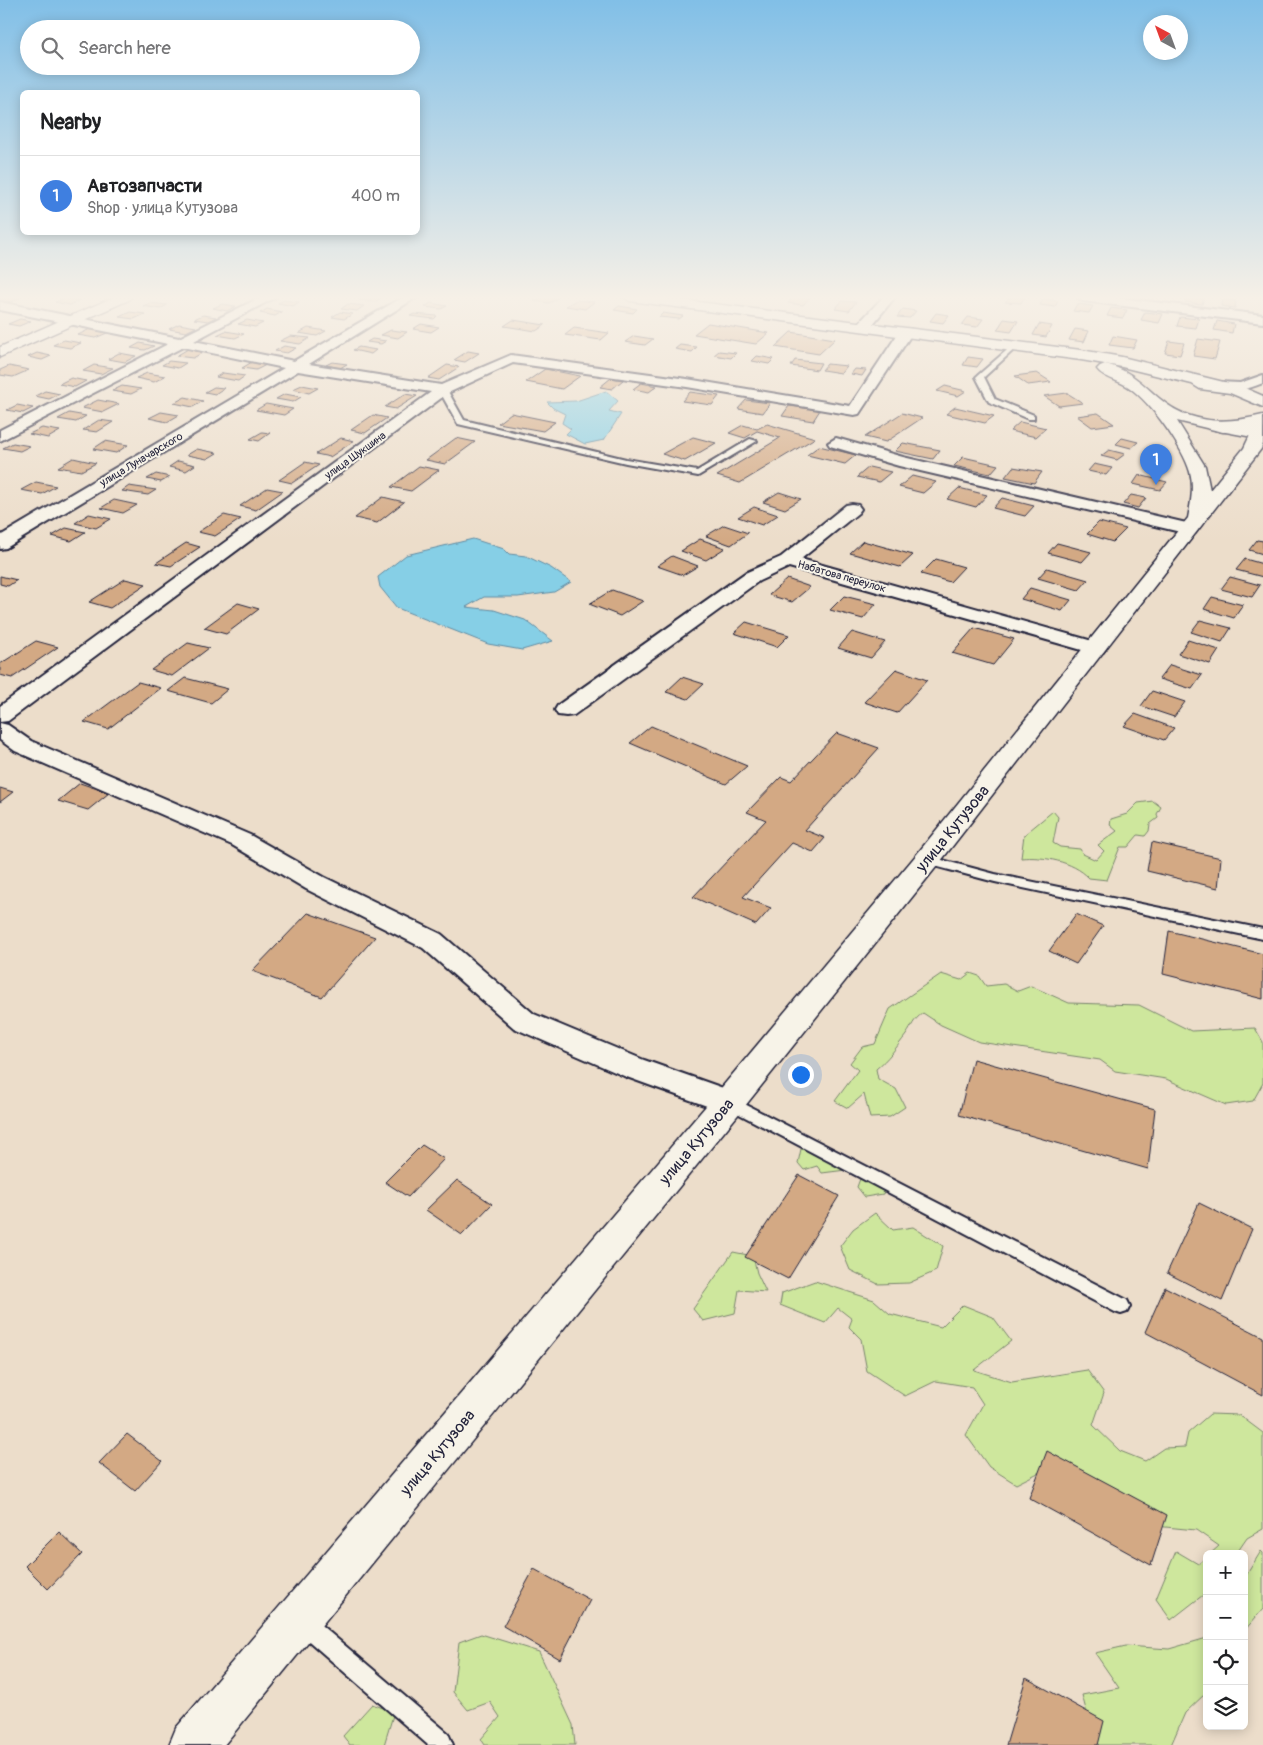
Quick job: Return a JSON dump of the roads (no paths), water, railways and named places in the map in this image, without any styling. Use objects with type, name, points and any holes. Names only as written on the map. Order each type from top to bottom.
[{"type":"main road","points":[[1126,378],[1137,385],[1156,404],[1181,418],[1261,434]]},
{"type":"main road","points":[[1188,378],[1241,391],[1262,400]]},
{"type":"main road","points":[[1156,404],[1157,395],[1161,391],[1174,386],[1194,384],[1218,386]]},
{"type":"main road","name":"улица Кутузова","points":[[1156,404],[1198,470],[1201,495],[1193,524]]},
{"type":"main road","name":"улица Кутузова","points":[[193,1745],[729,1102],[927,860],[1096,648],[1261,434]]},
{"type":"street","points":[[0,436],[112,378]]},
{"type":"street","name":"улица Луначарского","points":[[0,544],[275,378]]},
{"type":"street","points":[[372,378],[443,390]]},
{"type":"street","name":"улица Шукшина","points":[[0,716],[443,390],[468,378]]},
{"type":"street","name":"улица Шукшина","points":[[648,378],[854,410],[875,378]]},
{"type":"street","points":[[1218,386],[1242,387],[1261,378]]},
{"type":"street","points":[[1262,378],[1257,390],[1262,400]]},
{"type":"street","points":[[836,443],[900,461],[1193,524]]},
{"type":"street","points":[[787,561],[852,509]]},
{"type":"street","name":"Набатова переулок","points":[[566,710],[752,577],[787,561],[1096,648]]},
{"type":"street","points":[[0,730],[23,746],[241,840],[315,883],[432,941],[524,1021],[634,1068],[729,1102]]},
{"type":"lane","points":[[981,378],[992,400],[1031,417]]},
{"type":"lane","points":[[443,390],[461,422],[626,461],[698,474],[752,441]]},
{"type":"lane","points":[[927,860],[995,878],[1263,934]]},
{"type":"lane","points":[[729,1102],[1121,1306]]},
{"type":"lane","points":[[298,1619],[440,1741],[442,1745]]},
{"type":"water","points":[[606,391],[618,401],[609,411],[621,414],[604,440],[585,444],[566,434],[571,429],[562,423],[565,414],[553,408],[547,402],[576,401]]},
{"type":"water","points":[[473,539],[504,549],[509,554],[526,556],[551,568],[571,582],[554,592],[518,597],[484,597],[466,607],[494,610],[525,620],[553,641],[522,650],[488,644],[397,608],[380,587],[378,577],[406,555]]},
{"type":"place","name":"Автозапчасти","points":[[1156,485]]}]
